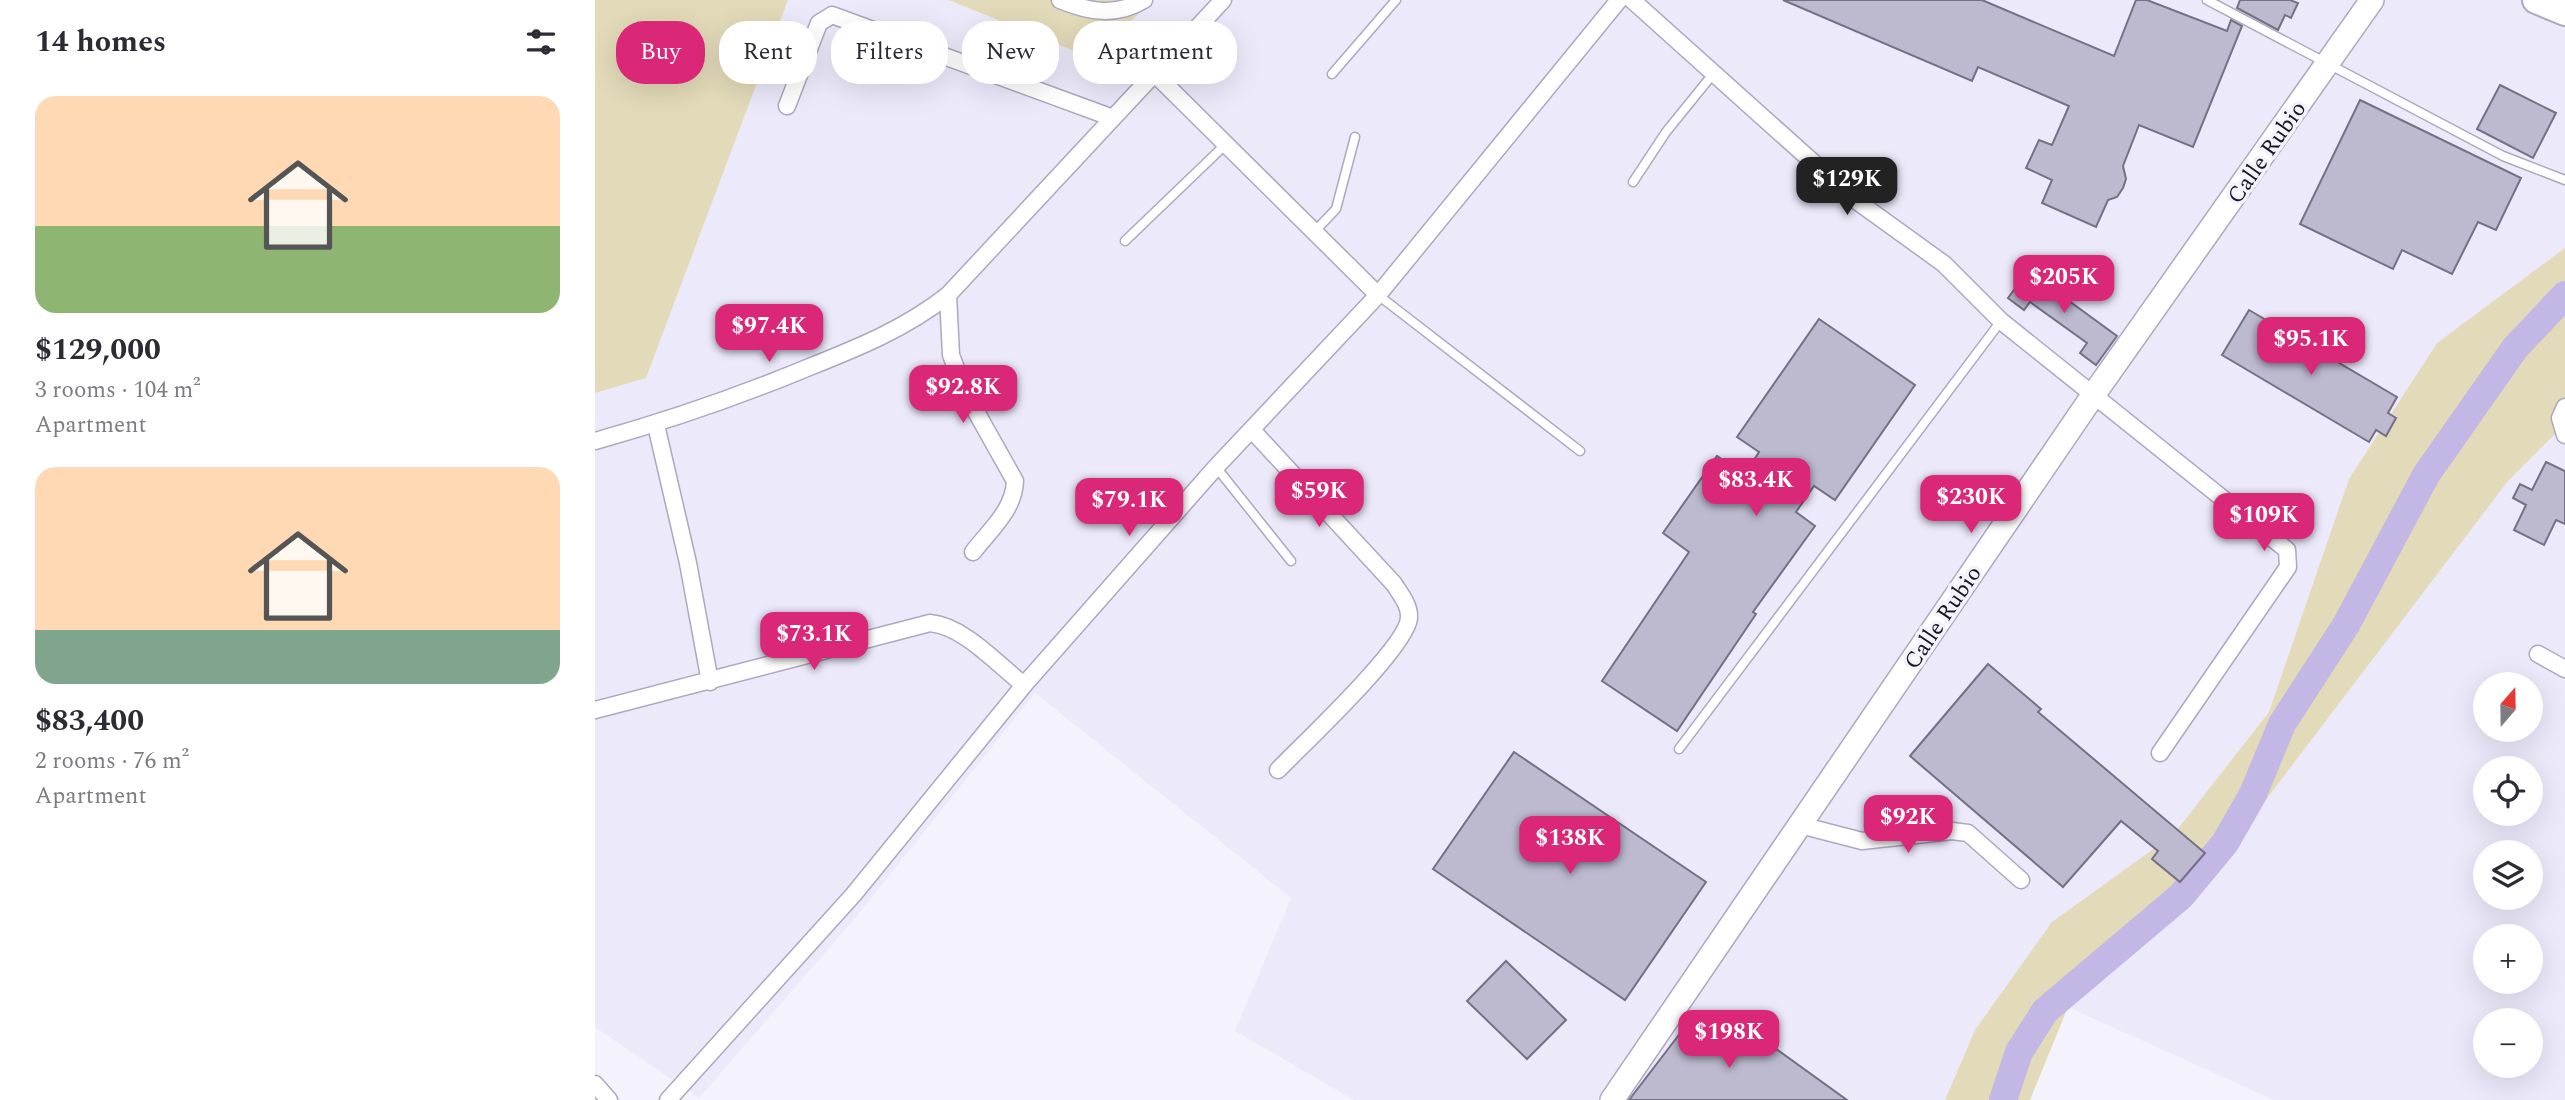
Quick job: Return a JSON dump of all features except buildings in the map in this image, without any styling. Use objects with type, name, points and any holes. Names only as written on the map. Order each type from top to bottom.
[{"type":"main road","points":[[2536,0],[2565,12]]},
{"type":"street","points":[[1060,0],[1086,9],[1113,12],[1144,0]]},
{"type":"street","points":[[1203,21],[1223,0]]},
{"type":"street","points":[[668,1100],[854,894],[1024,685],[1216,467],[1378,295],[1619,0]]},
{"type":"street","points":[[1632,0],[1854,199],[1944,264],[2001,321],[2279,542],[2289,558],[2288,567],[2160,753]]},
{"type":"street","name":"Calle Rubio","points":[[1612,1100],[2094,394],[2372,0]]},
{"type":"street","points":[[786,106],[819,23],[832,15],[1113,118]]},
{"type":"street","points":[[595,441],[656,425],[879,339],[917,320],[948,295],[1145,84]]},
{"type":"street","points":[[1164,84],[1378,295]]},
{"type":"street","points":[[948,295],[951,355],[965,392],[1015,481],[1014,494],[1008,508],[973,552]]},
{"type":"street","points":[[2565,407],[2560,418],[2565,435]]},
{"type":"street","points":[[656,425],[688,563],[710,682]]},
{"type":"street","points":[[1252,429],[1394,584],[1407,604],[1410,616],[1406,630],[1371,674],[1278,770]]},
{"type":"street","points":[[595,710],[930,623],[945,624],[1024,685]]},
{"type":"street","points":[[2538,654],[2565,669]]},
{"type":"street","points":[[1800,825],[1861,841],[1952,831],[1968,833],[2021,880]]},
{"type":"street","points":[[595,1084],[610,1100]]},
{"type":"lane","points":[[1332,75],[1396,0]]},
{"type":"lane","points":[[2207,0],[2503,156],[2565,180]]},
{"type":"lane","points":[[1633,182],[1666,132],[1713,74]]},
{"type":"lane","points":[[1314,232],[1336,209],[1355,137]]},
{"type":"lane","points":[[1125,241],[1226,144]]},
{"type":"lane","points":[[1378,295],[1580,451]]},
{"type":"lane","points":[[1679,749],[2001,321]]},
{"type":"lane","points":[[1216,467],[1291,561]]},
{"type":"shaded area","points":[[595,0],[788,0],[780,21],[719,21],[719,84],[756,84],[646,378],[595,393]]},
{"type":"shaded area","points":[[788,0],[949,0],[1000,21],[962,21],[962,84],[1059,84],[1059,45],[1073,51],[1073,84],[1237,84],[1237,21],[1132,21],[1151,0],[2525,0],[2565,16],[2565,248],[2437,343],[2349,479],[2269,712],[2173,835],[1975,1030],[1945,1100],[1354,1100],[1235,1031],[1291,898],[1035,693],[856,917],[699,1098],[595,1027],[595,393],[646,378],[756,84],[817,84],[817,21],[780,21]]},
{"type":"shaded area","points":[[949,0],[1151,0],[1132,21],[1073,21],[1073,51],[1059,45],[1059,21],[1000,21]]},
{"type":"shaded area","points":[[2565,248],[2565,424],[2508,481],[2202,884],[2068,1007],[2030,1100],[1945,1100],[1975,1030],[2052,922],[2173,835],[2269,712],[2349,479],[2437,343]]},
{"type":"shaded area","points":[[2565,424],[2565,1100],[2274,1100],[2068,1007],[2202,884],[2508,481]]},
{"type":"waterway","points":[[2003,1100],[2019,1052],[2045,1011],[2181,896],[2225,843],[2253,794],[2282,724],[2346,625],[2426,475],[2515,348],[2565,295]]}]
